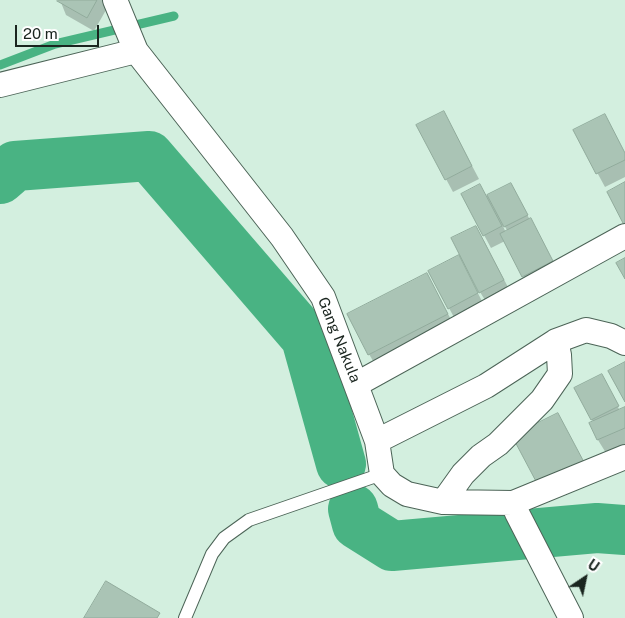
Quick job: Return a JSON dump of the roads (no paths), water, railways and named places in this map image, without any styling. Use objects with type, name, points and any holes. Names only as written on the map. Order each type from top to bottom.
[{"type":"street","name":"Gang Nakula","points":[[123,7],[135,47],[282,236],[323,298],[377,441],[382,474]]},
{"type":"street","points":[[0,85],[135,47]]},
{"type":"street","points":[[357,384],[625,236]]},
{"type":"street","points":[[377,441],[486,386],[556,341],[586,330],[611,336],[625,343]]},
{"type":"street","points":[[443,502],[463,474],[481,456],[498,444],[542,400],[560,374],[556,341]]},
{"type":"street","points":[[382,474],[392,485],[406,494],[522,521],[625,457]]},
{"type":"street","points":[[522,521],[571,618]]},
{"type":"lane","points":[[185,618],[212,554],[224,538],[249,520],[382,474]]},
{"type":"waterway","points":[[0,65],[55,44],[174,16]]},
{"type":"waterway","points":[[0,179],[15,166],[149,156],[306,338],[341,464]]},
{"type":"waterway","points":[[353,509],[357,524],[392,546],[597,528],[625,530]]}]
